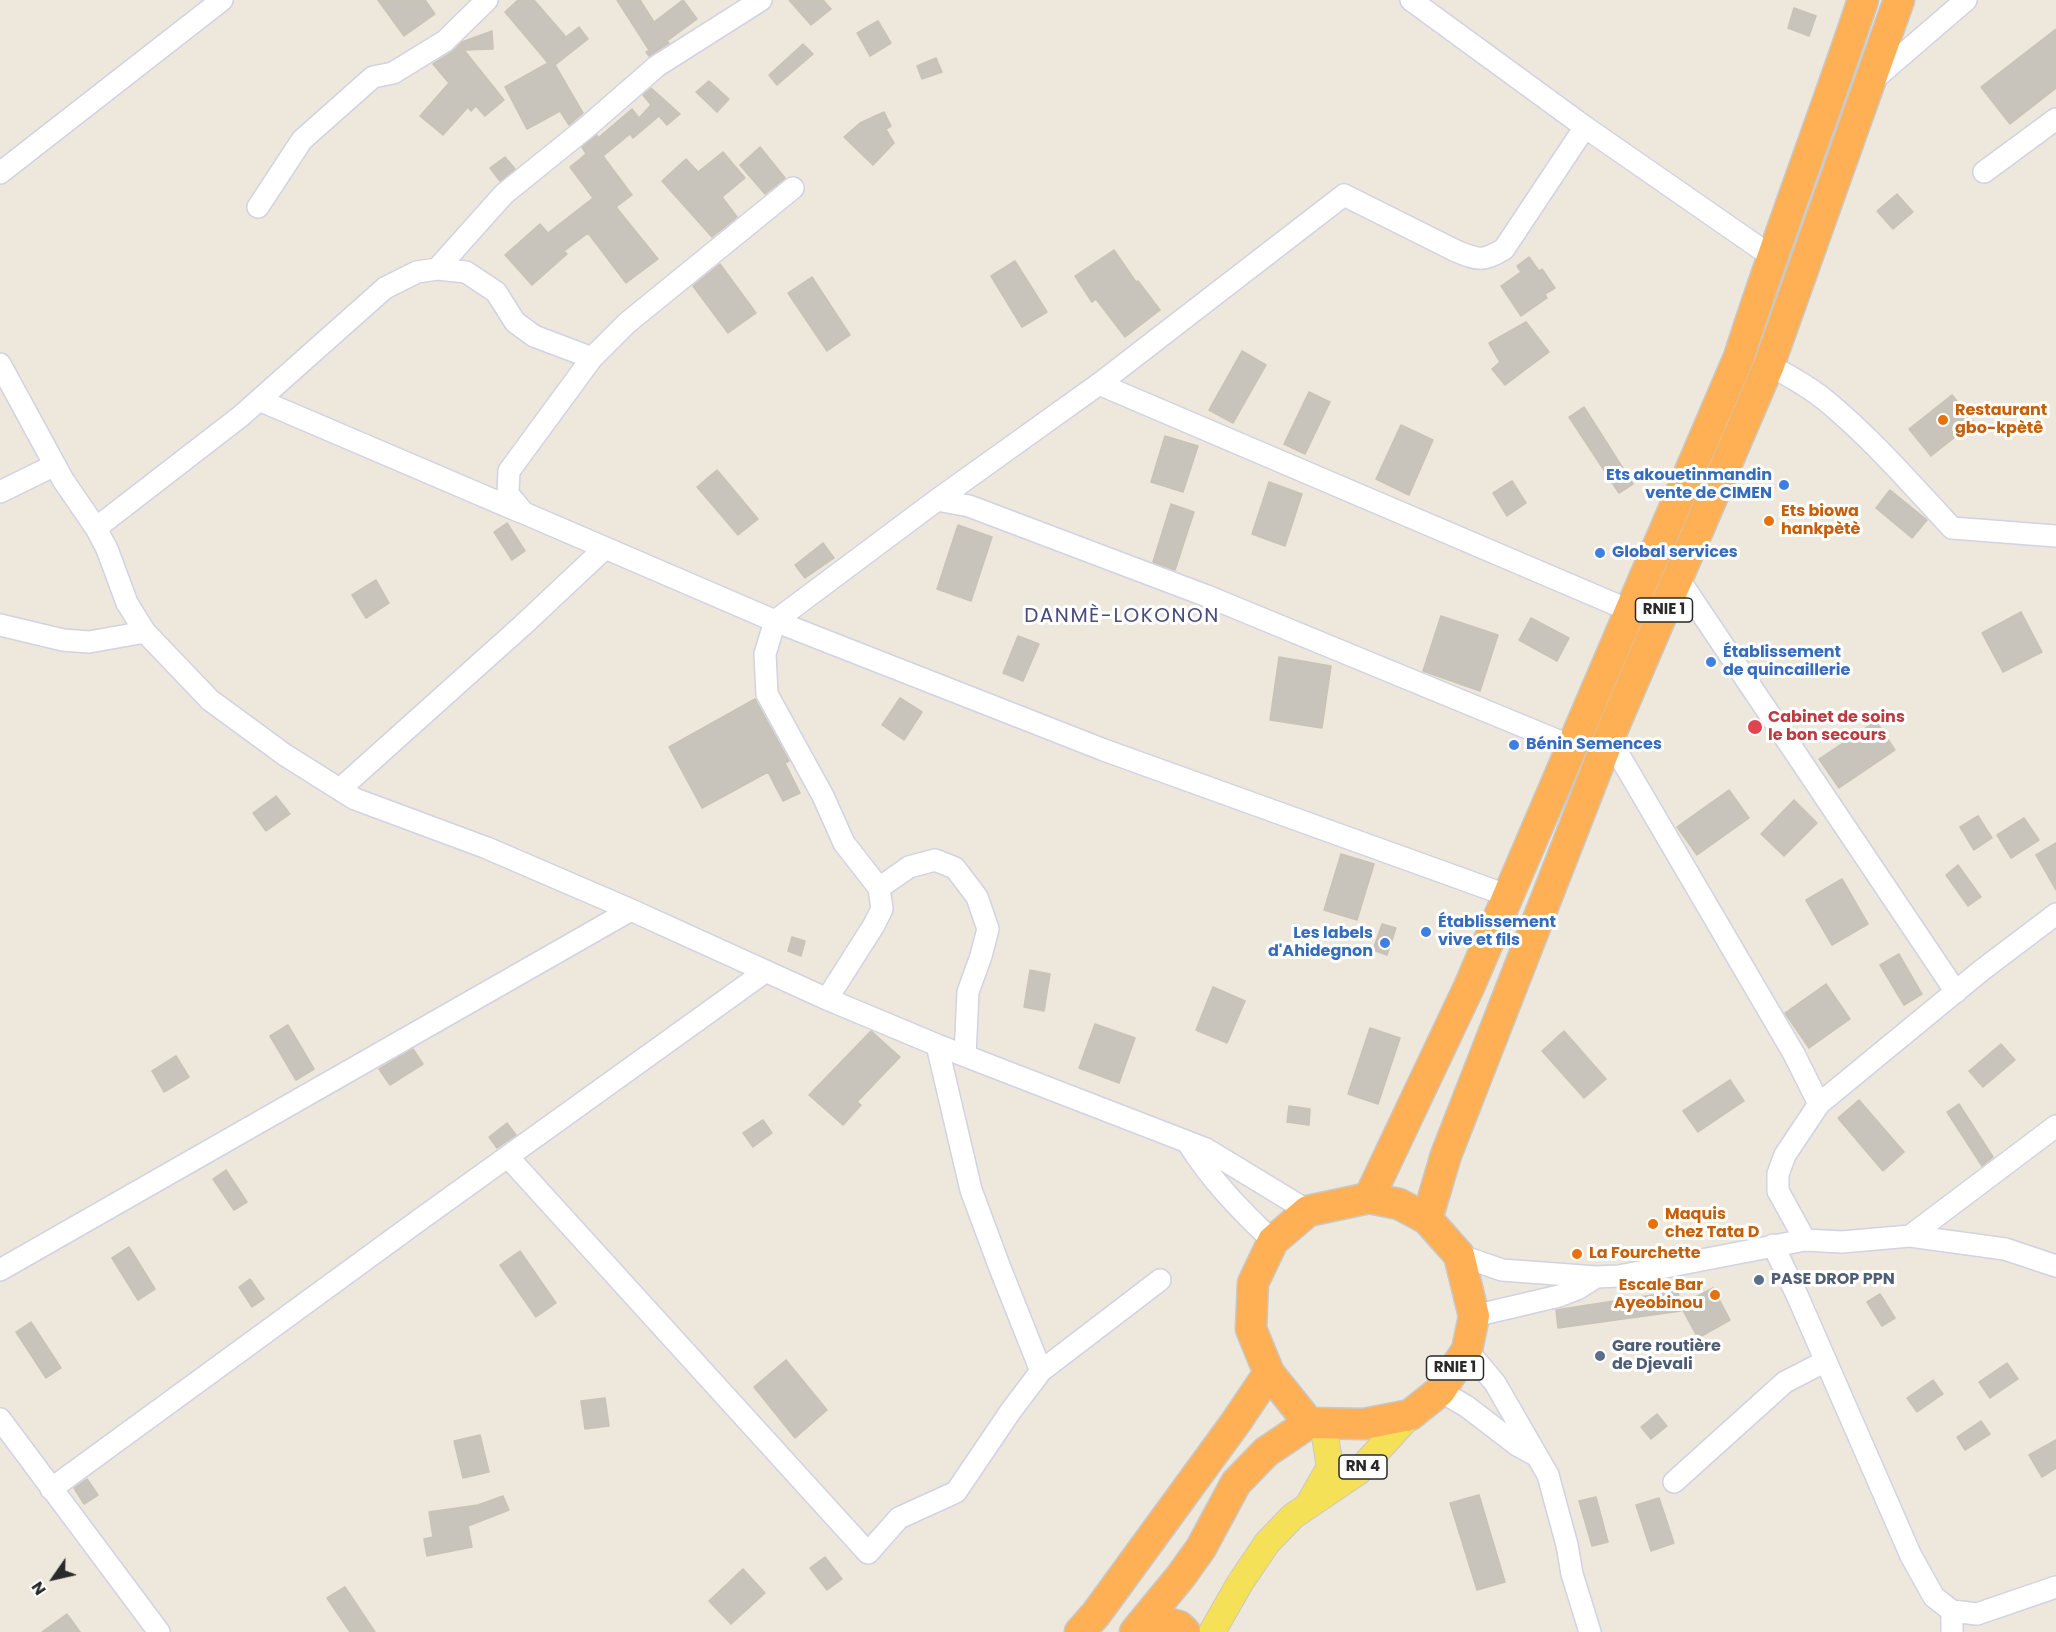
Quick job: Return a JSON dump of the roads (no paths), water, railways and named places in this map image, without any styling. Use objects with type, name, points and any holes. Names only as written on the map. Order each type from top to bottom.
[{"type":"highway","name":"RNIE 1","points":[[1369,1197],[1469,987],[1509,896],[1738,357],[1771,256],[1863,0]]},
{"type":"highway","name":"RNIE 1","points":[[1427,1219],[1446,1155],[1610,738],[1769,364],[1872,81],[1899,0]]},
{"type":"highway","name":"RNIE 1","points":[[1369,1197],[1399,1204],[1427,1219],[1459,1255],[1473,1316],[1467,1350],[1440,1391],[1410,1415],[1364,1424],[1316,1424],[1269,1372],[1251,1329],[1252,1282],[1273,1241],[1308,1210],[1369,1197]]},
{"type":"highway","points":[[1080,1632],[1096,1614],[1236,1422],[1269,1372]]},
{"type":"highway","points":[[1141,1625],[1201,1548],[1236,1483],[1266,1452],[1316,1424]]},
{"type":"highway","points":[[1141,1625],[1179,1626],[1185,1632]]},
{"type":"main road","name":"RN 4","points":[[1212,1632],[1240,1583],[1267,1543],[1293,1516],[1358,1472],[1410,1415]]},
{"type":"main road","name":"RN 4","points":[[1307,1508],[1330,1467],[1316,1424]]},
{"type":"street","points":[[0,173],[222,0]]},
{"type":"street","points":[[258,207],[302,140],[334,110],[373,77],[393,73],[445,40],[487,0]]},
{"type":"street","points":[[1411,0],[1585,127],[1771,256]]},
{"type":"street","points":[[1872,81],[1966,0]]},
{"type":"street","points":[[437,268],[504,194],[587,127],[657,66],[758,1]]},
{"type":"street","points":[[1984,172],[2056,119]]},
{"type":"street","points":[[826,999],[882,909],[879,888],[844,843],[823,796],[767,694],[765,654],[775,621],[937,500],[1100,384],[1344,195],[1456,251],[1475,259],[1488,259],[1504,249],[1585,127]]},
{"type":"street","points":[[524,513],[508,494],[509,471],[592,358],[627,323],[793,188]]},
{"type":"street","points":[[96,528],[232,423],[385,288],[417,272],[437,268],[466,273],[496,292],[515,322],[534,336],[592,358]]},
{"type":"street","points":[[0,364],[55,465],[96,528],[107,549],[127,603],[145,632],[210,700],[285,755],[355,799],[487,848],[631,910],[826,999],[937,1045],[1206,1149],[1308,1210]]},
{"type":"street","points":[[1769,364],[1807,386],[1831,405],[1873,444],[1953,528],[2056,536]]},
{"type":"street","points":[[1100,384],[1631,611]]},
{"type":"street","points":[[259,400],[775,621],[1104,750],[1509,896]]},
{"type":"street","points":[[0,492],[55,465]]},
{"type":"street","points":[[937,500],[969,506],[1207,596],[1571,746]]},
{"type":"street","points":[[340,789],[605,548]]},
{"type":"street","points":[[1678,578],[1956,992]]},
{"type":"street","points":[[0,625],[63,640],[89,642],[145,632]]},
{"type":"street","points":[[1610,738],[1788,1044],[1819,1104]]},
{"type":"street","points":[[879,888],[909,867],[935,861],[955,868],[976,897],[988,929],[968,992],[965,1056]]},
{"type":"street","points":[[0,1270],[631,910]]},
{"type":"street","points":[[1805,1240],[1778,1191],[1778,1174],[1785,1155],[1819,1104],[2056,914]]},
{"type":"street","points":[[51,1489],[766,971]]},
{"type":"street","points":[[937,1045],[971,1190],[1041,1371]]},
{"type":"street","points":[[1910,1236],[2056,1126]]},
{"type":"street","points":[[1188,1143],[1202,1166],[1273,1241]]},
{"type":"street","points":[[508,1156],[868,1553],[898,1518],[956,1491],[1041,1371],[1160,1280]]},
{"type":"street","points":[[1459,1255],[1502,1270],[1596,1277],[1619,1276],[1805,1240],[1842,1242],[1910,1236],[2005,1249],[2056,1266]]},
{"type":"street","points":[[1773,1245],[1911,1556],[1934,1597],[1952,1611],[1977,1614],[2056,1587]]},
{"type":"street","points":[[1473,1316],[1559,1296],[1577,1289],[1596,1277]]},
{"type":"street","points":[[1467,1350],[1495,1383],[1548,1475],[1567,1545],[1572,1574],[1590,1632]]},
{"type":"street","points":[[1674,1482],[1785,1382],[1826,1361]]},
{"type":"street","points":[[1440,1391],[1466,1406],[1517,1445],[1537,1456]]},
{"type":"street","points":[[0,1419],[159,1632]]},
{"type":"street","points":[[1952,1611],[1952,1632]]},
{"type":"place","name":"Restaurant gbo-kpètê","points":[[1943,420]]},
{"type":"place","name":"Ets akouetinmandin vente de CIMEN","points":[[1784,485]]},
{"type":"place","name":"Ets biowa hankpètè","points":[[1769,521]]},
{"type":"place","name":"Global services","points":[[1600,553]]},
{"type":"place","name":"Établissement de quincaillerie","points":[[1711,662]]},
{"type":"place","name":"Cabinet de soins le bon secours","points":[[1755,727]]},
{"type":"place","name":"Bénin Semences","points":[[1514,745]]},
{"type":"place","name":"Établissement vive et fils","points":[[1426,932]]},
{"type":"place","name":"Les labels d'Ahidegnon","points":[[1385,943]]},
{"type":"place","name":"Maquis chez Tata D","points":[[1653,1224]]},
{"type":"place","name":"La Fourchette","points":[[1577,1254]]},
{"type":"place","name":"PASE DROP PPN","points":[[1759,1280]]},
{"type":"place","name":"Escale Bar Ayeobinou","points":[[1715,1295]]},
{"type":"place","name":"Gare routière de Djevali","points":[[1600,1356]]},
{"type":"district","name":"DANMÈ-LOKONON","points":[[1122,617]]}]
